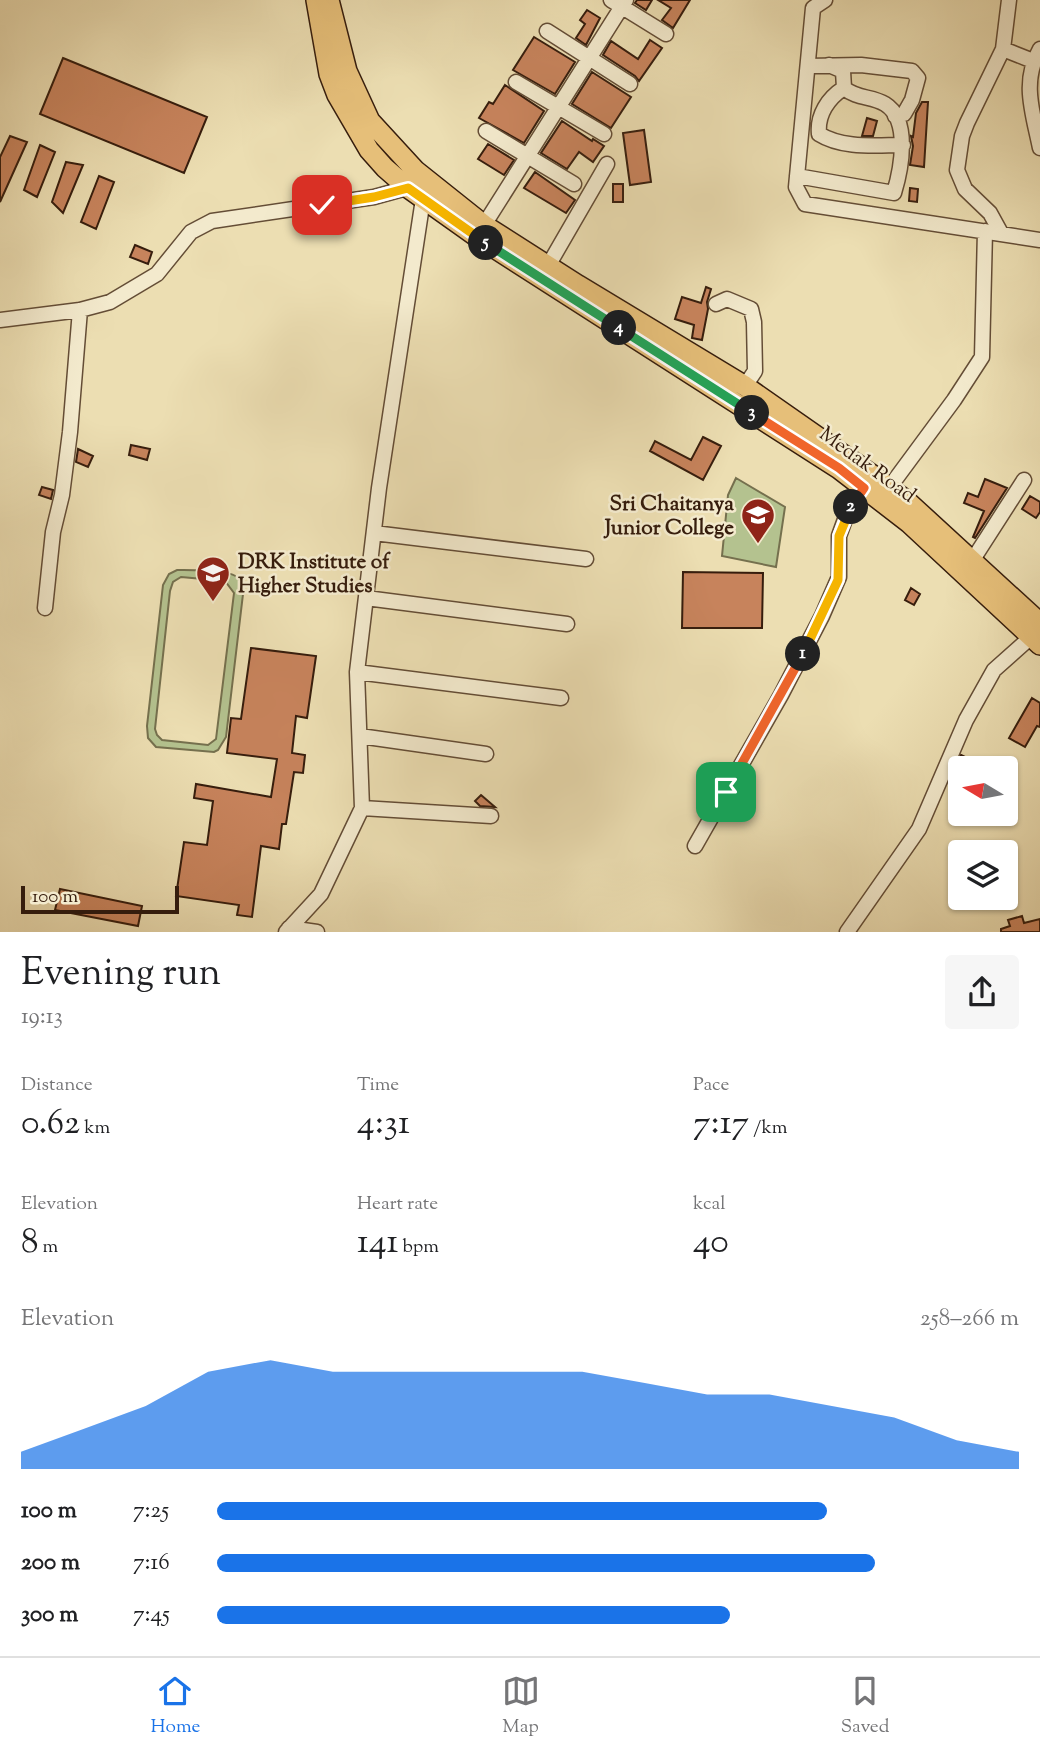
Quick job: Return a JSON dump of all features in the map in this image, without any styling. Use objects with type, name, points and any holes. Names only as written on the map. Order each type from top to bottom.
[{"type":"main road","name":"Medak Road","points":[[316,0],[329,74],[351,122],[369,150],[477,237],[839,468],[909,523],[1037,635]]},
{"type":"main road","name":"Medak Road","points":[[329,0],[347,71],[370,121],[415,170],[420,189],[484,225],[745,386],[889,488],[972,561],[1037,635]]},
{"type":"street","points":[[825,0],[813,8],[796,187],[805,204],[1040,240]]},
{"type":"street","points":[[1000,233],[990,213],[965,189],[957,170],[962,136],[1003,49],[1009,0]]},
{"type":"street","points":[[484,225],[589,58],[620,2],[666,34]]},
{"type":"street","points":[[547,30],[630,84]]},
{"type":"street","points":[[1003,49],[1037,55],[1030,72],[1029,99],[1040,148]]},
{"type":"street","points":[[797,176],[894,192],[899,176],[904,145],[895,116],[886,104],[852,95],[844,88],[843,71],[829,65]]},
{"type":"street","points":[[808,66],[861,65],[912,71],[918,78],[912,100],[904,114],[895,116]]},
{"type":"street","points":[[516,82],[604,134]]},
{"type":"street","points":[[844,88],[833,95],[822,114],[819,134],[828,140],[854,145],[904,145]]},
{"type":"street","points":[[486,131],[574,184]]},
{"type":"street","points":[[548,266],[607,164]]},
{"type":"street","points":[[0,320],[80,310],[110,302],[157,274],[191,232],[212,221],[420,189],[357,672],[362,808],[321,894],[288,930]]},
{"type":"street","points":[[889,488],[982,357],[985,231]]},
{"type":"street","points":[[716,304],[727,299],[751,309],[754,322],[755,371],[745,386]]},
{"type":"street","points":[[45,608],[53,532],[62,495],[70,432],[80,310]]},
{"type":"street","points":[[972,561],[1024,480]]},
{"type":"street","points":[[695,846],[822,617],[839,577],[839,536],[848,511],[864,488]]},
{"type":"street","points":[[374,533],[586,559]]},
{"type":"street","points":[[366,598],[567,624]]},
{"type":"street","points":[[847,932],[919,829],[957,741],[994,670],[1037,635]]},
{"type":"street","points":[[357,672],[561,698]]},
{"type":"street","points":[[360,736],[486,754]]},
{"type":"street","points":[[362,808],[491,816]]},
{"type":"street","points":[[288,930],[317,932]]},
{"type":"green space","points":[[736,478],[785,507],[776,567],[722,556],[728,495]]},
{"type":"green space","points":[[177,570],[227,573],[238,578],[242,586],[226,737],[214,752],[156,747],[148,738],[147,726],[163,585],[169,574]],"holes":[[[181,577],[225,581],[234,593],[216,739],[208,745],[162,740],[155,729],[173,582]]]},
{"type":"building","points":[[637,0],[652,0],[646,10],[635,3]]},
{"type":"building","points":[[658,0],[690,0],[673,28],[662,20],[671,8]]},
{"type":"building","points":[[587,10],[600,18],[586,45],[576,38],[585,24],[580,20]]},
{"type":"building","points":[[534,37],[575,62],[555,94],[513,70]]},
{"type":"building","points":[[650,40],[662,48],[639,81],[603,55],[611,41],[638,59]]},
{"type":"building","points":[[63,58],[207,117],[184,173],[40,114]]},
{"type":"building","points":[[592,72],[631,97],[611,128],[572,104]]},
{"type":"building","points":[[505,85],[544,111],[524,143],[479,118],[489,102],[493,104]]},
{"type":"building","points":[[922,102],[928,102],[924,167],[910,165],[913,146],[911,136],[913,137],[916,113]]},
{"type":"building","points":[[867,118],[877,121],[873,136],[862,136]]},
{"type":"building","points":[[562,121],[604,146],[593,162],[579,152],[567,169],[541,153]]},
{"type":"building","points":[[644,130],[651,182],[630,185],[623,133]]},
{"type":"building","points":[[10,136],[27,142],[0,202],[0,157]]},
{"type":"building","points":[[488,144],[514,160],[504,175],[478,159]]},
{"type":"building","points":[[40,145],[55,152],[37,197],[24,190]]},
{"type":"building","points":[[66,162],[83,165],[63,213],[52,202]]},
{"type":"building","points":[[535,172],[575,200],[566,213],[524,188]]},
{"type":"building","points":[[99,176],[114,182],[96,229],[81,222]]},
{"type":"building","points":[[613,184],[623,184],[623,202],[613,202]]},
{"type":"building","points":[[910,188],[918,189],[917,202],[909,201]]},
{"type":"building","points":[[135,245],[152,252],[148,264],[130,257]]},
{"type":"building","points":[[706,287],[711,289],[702,340],[692,338],[694,325],[675,319],[682,297],[701,303]]},
{"type":"building","points":[[703,437],[721,446],[703,480],[650,451],[655,441],[691,460]]},
{"type":"building","points":[[131,445],[150,449],[147,460],[129,455]]},
{"type":"building","points":[[78,449],[93,456],[88,467],[76,462]]},
{"type":"building","points":[[985,479],[1007,488],[975,538],[973,537],[984,511],[964,503],[968,493],[978,497]]},
{"type":"building","points":[[42,487],[53,490],[51,499],[39,495]]},
{"type":"building","points":[[1030,496],[1040,502],[1040,512],[1036,518],[1022,509]]},
{"type":"building","points":[[683,572],[763,573],[762,628],[682,628]]},
{"type":"building","points":[[911,588],[920,594],[914,605],[905,600]]},
{"type":"building","points":[[251,648],[316,656],[307,718],[296,716],[292,753],[305,755],[303,773],[294,772],[279,849],[261,846],[252,917],[237,915],[239,905],[176,896],[184,842],[207,845],[213,801],[194,798],[196,784],[271,797],[277,759],[227,753],[231,718],[241,719]]},
{"type":"building","points":[[1032,698],[1040,703],[1040,727],[1037,726],[1025,747],[1009,738]]},
{"type":"building","points":[[481,795],[495,807],[480,806],[475,801]]},
{"type":"building","points":[[60,889],[142,906],[138,926],[55,910]]},
{"type":"building","points":[[1022,916],[1024,923],[1040,919],[1040,932],[1001,932],[1001,929],[1010,926],[1008,920]]},
{"type":"place","name":"Sri Chaitanya Junior College","points":[[758,545]]},
{"type":"place","name":"DRK Institute of Higher Studies","points":[[213,603]]},
{"type":"route","points":[[322,205],[374,197],[408,188],[477,237],[839,468],[864,488],[848,511],[839,536],[839,577],[822,617],[726,792]]}]
